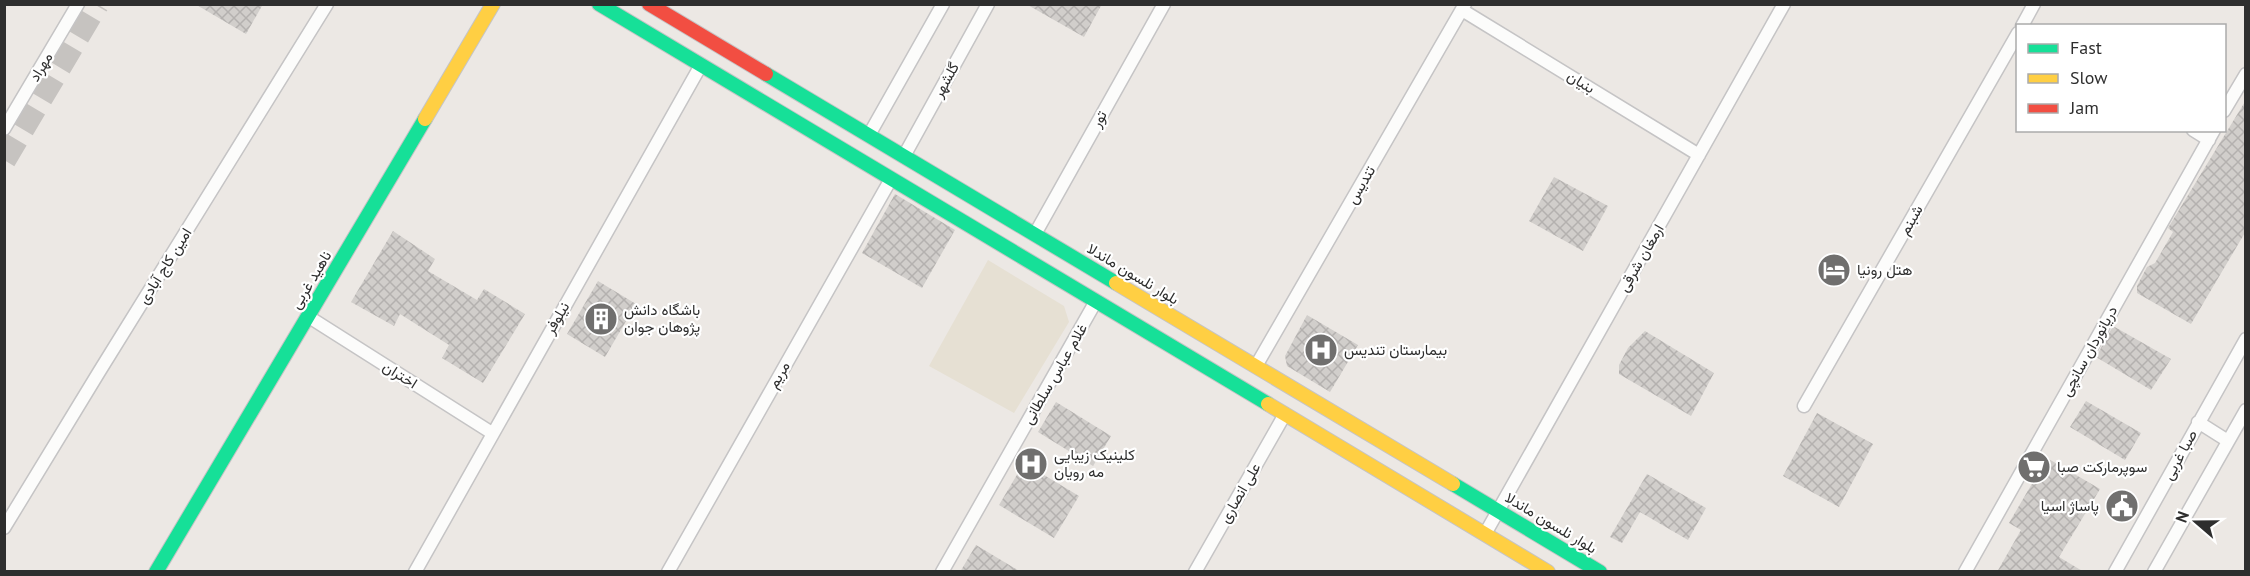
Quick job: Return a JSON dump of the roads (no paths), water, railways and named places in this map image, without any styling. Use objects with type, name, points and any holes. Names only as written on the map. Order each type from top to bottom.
[{"type":"main road","name":"ناهید غربی","points":[[156,572],[493,4]]},
{"type":"main road","points":[[599,4],[1548,572]]},
{"type":"main road","name":"بلوار نلسون ماندلا","points":[[650,4],[672,10],[868,135],[1600,572]]},
{"type":"street","name":"مهراد","points":[[4,129],[78,4]]},
{"type":"street","name":"امین کاج آبادی","points":[[4,528],[327,4]]},
{"type":"street","points":[[868,135],[943,4]]},
{"type":"street","name":"گلشهر","points":[[904,156],[988,4]]},
{"type":"street","name":"تور","points":[[1035,234],[1164,4]]},
{"type":"street","name":"ارمغان شرقی","points":[[1485,534],[1784,4]]},
{"type":"street","points":[[2023,24],[2034,4]]},
{"type":"street","name":"بنیان","points":[[1464,7],[1699,155]]},
{"type":"street","name":"تندیس","points":[[1256,366],[1464,7]]},
{"type":"street","name":"شبنم","points":[[1804,406],[2016,36]]},
{"type":"street","name":"نیلوفر","points":[[415,572],[701,65]]},
{"type":"street","points":[[2226,108],[2246,74]]},
{"type":"street","name":"دریانوردان سانچی","points":[[1965,572],[2211,135]]},
{"type":"street","name":"مریم","points":[[668,572],[891,179]]},
{"type":"street","name":"غلام عباس سلطانی","points":[[942,572],[1096,301]]},
{"type":"street","name":"اختران","points":[[309,317],[492,433]]},
{"type":"street","name":"صبا غربی","points":[[2115,572],[2246,339]]},
{"type":"street","points":[[2154,572],[2246,410]]},
{"type":"street","name":"علی انصاری","points":[[1195,572],[1285,414]]},
{"type":"street","points":[[2199,422],[2228,441]]},
{"type":"tunnel","points":[[4,160],[97,4]]},
{"type":"place","name":"هتل رونیا","points":[[1834,270]]},
{"type":"place","name":"باشگاه دانش پژوهان جوان","points":[[601,319]]},
{"type":"place","name":"بیمارستان تندیس","points":[[1321,350]]},
{"type":"place","name":"کلینیک زیبایی مه رویان","points":[[1031,464]]},
{"type":"place","name":"سوپرمارکت صبا","points":[[2034,467]]},
{"type":"place","name":"پاساژ اسیا","points":[[2122,506]]}]
